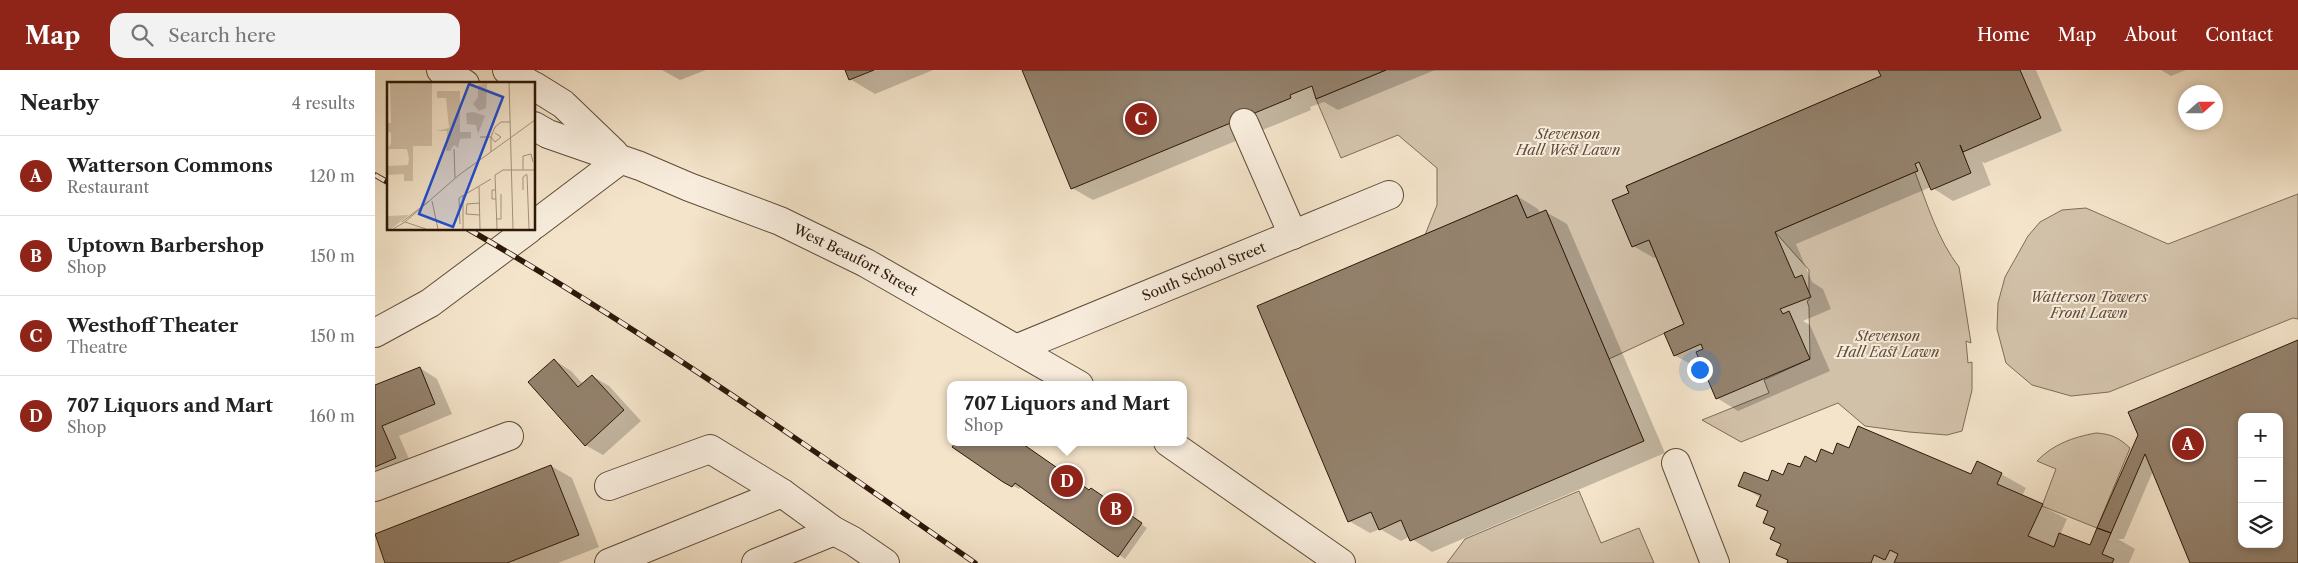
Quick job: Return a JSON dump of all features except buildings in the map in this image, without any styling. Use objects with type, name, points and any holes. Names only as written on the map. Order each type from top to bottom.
[{"type":"street","points":[[441,70],[462,82]]},
{"type":"street","points":[[507,70],[527,82]]},
{"type":"street","name":"West Beaufort Street","points":[[535,87],[563,104],[620,160]]},
{"type":"street","points":[[1244,123],[1293,235]]},
{"type":"street","name":"West Beaufort Street","points":[[535,127],[548,134],[780,221],[866,263],[1018,348],[1072,381]]},
{"type":"street","points":[[535,224],[620,160]]},
{"type":"street","name":"South School Street","points":[[1018,348],[1389,195]]},
{"type":"street","points":[[375,334],[430,303],[528,230]]},
{"type":"street","points":[[375,487],[509,436]]},
{"type":"street","points":[[1174,446],[1341,563]]},
{"type":"street","points":[[609,486],[710,449],[782,493],[834,532],[853,541],[885,563]]},
{"type":"street","points":[[1676,463],[1715,563]]},
{"type":"street","points":[[609,563],[782,493]]},
{"type":"street","points":[[756,563],[834,532]]},
{"type":"green space","name":"Stevenson Hall West Lawn","points":[[1386,70],[1895,70],[1626,186],[1629,193],[1613,200],[1649,240],[1684,324],[1609,359],[1546,211],[1527,218],[1517,195],[1425,235],[1437,205],[1437,168],[1398,135],[1341,158],[1316,99]]},
{"type":"green space","name":"Stevenson Hall East Lawn","points":[[1915,172],[1939,234],[1959,267],[1971,343],[1966,341],[1968,363],[1972,362],[1972,390],[1962,431],[1947,435],[1865,426],[1838,403],[1741,442],[1702,420],[1769,393],[1764,380],[1810,359],[1809,307],[1807,301],[1809,300],[1809,270],[1775,232]]},
{"type":"green space","name":"Watterson Towers Front Lawn","points":[[2298,194],[2298,319],[2293,318],[2109,392],[2071,396],[2032,385],[2006,363],[1997,329],[1998,303],[2005,277],[2028,236],[2040,222],[2062,210],[2086,208],[2168,244]]},
{"type":"green space","points":[[2096,433],[2115,437],[2130,448],[2097,528],[2042,506],[2056,469],[2037,461],[2050,450],[2064,442]]},
{"type":"green space","points":[[1579,491],[1601,543],[1639,528],[1654,563],[1447,563],[1465,539]]},
{"type":"railway","points":[[375,175],[387,182]]},
{"type":"railway","points":[[470,230],[662,348],[975,563]]},
{"type":"place","name":"Westhoff Theater","points":[[1141,119]]},
{"type":"place","name":"Watterson Commons","points":[[2188,444]]},
{"type":"place","name":"707 Liquors and Mart","points":[[1067,481]]},
{"type":"place","name":"Uptown Barbershop","points":[[1116,509]]}]
